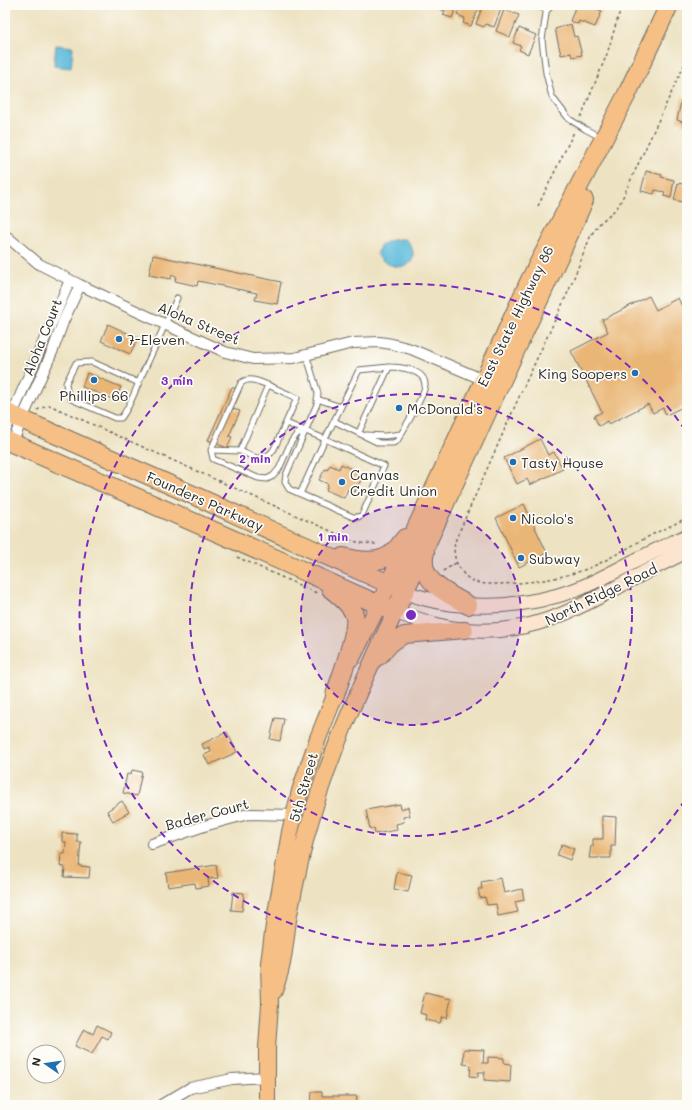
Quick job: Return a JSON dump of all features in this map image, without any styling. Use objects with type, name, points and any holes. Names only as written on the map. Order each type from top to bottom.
[{"type":"highway","name":"East State Highway 86","points":[[405,592],[426,525],[484,380],[530,280],[627,94],[669,5]]},
{"type":"highway","name":"East State Highway 86","points":[[389,584],[426,525],[572,228],[627,94]]},
{"type":"highway","name":"Founders Parkway","points":[[13,424],[193,495],[389,584]]},
{"type":"highway","name":"Founders Parkway","points":[[13,424],[315,576],[387,609]]},
{"type":"highway","points":[[304,545],[351,559],[362,560],[381,558],[390,554],[426,525]]},
{"type":"highway","points":[[426,525],[424,555],[426,574],[435,585],[468,604]]},
{"type":"highway","points":[[315,576],[346,602],[355,615],[353,640],[335,695]]},
{"type":"highway","name":"5th Street","points":[[387,609],[405,592]]},
{"type":"main road","name":"North Ridge Road","points":[[405,592],[437,601],[468,604],[513,604],[544,599],[574,590],[603,578],[687,536]]},
{"type":"main road","name":"North Ridge Road","points":[[387,609],[434,624],[465,630],[511,630],[532,626],[572,611],[687,551]]},
{"type":"main road","name":"Founders Parkway","points":[[389,584],[405,592]]},
{"type":"main road","name":"5th Street","points":[[270,1004],[281,967],[299,869],[313,812],[334,751],[368,669],[387,609],[389,584]]},
{"type":"main road","name":"5th Street","points":[[268,1105],[267,1048],[270,1004],[269,963],[274,925],[294,815],[309,762],[335,695],[345,674],[387,609]]},
{"type":"main road","points":[[368,669],[392,643],[404,635],[465,630]]},
{"type":"main road","points":[[313,812],[309,806],[310,789],[345,674]]},
{"type":"main road","points":[[285,941],[284,910],[299,826],[298,818],[294,815]]},
{"type":"street","name":"Aloha Street","points":[[5,234],[39,264],[70,280],[225,352],[253,359],[294,358],[353,343],[379,342],[411,349],[484,380]]},
{"type":"street","name":"Aloha Court","points":[[13,424],[70,280]]},
{"type":"street","name":"Aloha Court","points":[[13,424],[54,350],[63,322],[80,284]]},
{"type":"street","name":"Bader Court","points":[[152,844],[204,826],[248,814],[294,815]]},
{"type":"street","points":[[161,1105],[190,1088],[232,1079],[267,1077]]},
{"type":"lane","points":[[546,6],[542,40],[546,73],[552,97],[569,119],[604,139]]},
{"type":"lane","points":[[139,383],[92,362],[84,362],[76,363],[66,383],[67,392],[71,399],[115,418],[121,418],[125,414],[166,324],[177,298]]},
{"type":"lane","points":[[286,422],[305,431],[325,439],[384,466],[362,515],[353,517],[289,489],[285,482],[286,475],[305,431],[317,404],[318,393],[306,354]]},
{"type":"lane","points":[[358,432],[389,367]]},
{"type":"lane","points":[[300,494],[325,439],[359,370],[400,367],[416,372],[424,379],[425,385],[422,395],[397,441],[386,443],[373,440],[334,421]]},
{"type":"lane","points":[[211,450],[240,451],[256,458],[261,458],[266,456],[274,449],[297,398],[268,385],[248,379],[241,383],[211,450],[213,459],[217,462],[231,466],[258,478],[267,479],[273,476],[278,469],[297,434],[305,431]]},
{"type":"lane","points":[[240,451],[268,385]]},
{"type":"lane","points":[[317,399],[341,407]]},
{"type":"path","points":[[538,206],[578,125],[607,54],[623,5]]},
{"type":"path","points":[[687,60],[621,201],[617,208],[600,223],[591,235],[569,290],[456,539],[454,549],[456,563],[462,572],[476,583],[517,584],[543,580],[588,569],[630,546],[687,518]]},
{"type":"path","points":[[13,424],[35,411],[50,405],[353,541],[375,544],[381,558]]},
{"type":"water","points":[[56,45],[73,47],[71,68],[54,66]]},
{"type":"water","points":[[405,239],[410,244],[413,251],[413,258],[409,264],[401,267],[392,265],[383,261],[377,255],[378,250],[383,244],[391,240]]},
{"type":"building","points":[[438,5],[457,5],[452,18],[443,15],[445,11],[437,8]]},
{"type":"building","points":[[461,5],[480,5],[471,26],[463,23],[465,18],[457,15]]},
{"type":"building","points":[[483,5],[492,5],[501,9],[494,27],[486,24],[484,27],[476,24]]},
{"type":"building","points":[[576,5],[587,5],[602,11],[595,27],[579,21],[578,24],[570,21]]},
{"type":"building","points":[[504,10],[519,15],[510,37],[496,31]]},
{"type":"building","points":[[571,24],[574,37],[577,36],[582,55],[572,57],[571,53],[561,55],[555,29]]},
{"type":"building","points":[[519,28],[536,35],[528,54],[519,50],[521,46],[513,43]]},
{"type":"building","points":[[682,97],[687,98],[687,125],[682,124],[683,122],[677,120]]},
{"type":"building","points":[[646,171],[674,180],[671,198],[664,196],[665,192],[655,190],[654,194],[641,191]]},
{"type":"building","points":[[678,183],[687,185],[687,203],[674,200]]},
{"type":"building","points":[[153,255],[281,282],[277,304],[255,300],[257,293],[198,281],[197,286],[175,281],[176,276],[172,275],[171,279],[149,275]]},
{"type":"building","name":"King Soopers","points":[[649,296],[656,310],[678,298],[687,317],[687,405],[666,415],[663,408],[653,413],[648,404],[609,424],[607,421],[599,426],[594,416],[602,412],[571,351],[608,332],[602,320]]},
{"type":"building","name":"7-Eleven","points":[[108,324],[138,338],[130,354],[101,341]]},
{"type":"building","name":"Phillips 66","points":[[87,373],[121,387],[115,400],[82,387]]},
{"type":"building","points":[[232,387],[241,391],[233,409],[240,411],[229,436],[232,437],[227,448],[208,440]]},
{"type":"building","points":[[540,439],[548,455],[554,452],[563,469],[530,485],[527,479],[517,484],[504,458]]},
{"type":"building","name":"Canvas Credit Union","points":[[341,464],[357,472],[356,475],[362,478],[355,492],[348,489],[344,498],[326,490],[328,484],[319,480],[325,469],[327,470],[330,465],[339,469]]},
{"type":"building","points":[[524,504],[547,553],[519,567],[496,518]]},
{"type":"building","points":[[275,718],[284,719],[280,741],[270,739]]},
{"type":"building","points":[[227,732],[237,752],[209,765],[204,755],[211,752],[209,747],[204,749],[202,744]]},
{"type":"building","points":[[132,770],[142,772],[137,796],[123,793],[127,774],[131,775]]},
{"type":"building","points":[[122,801],[129,812],[113,821],[107,811]]},
{"type":"building","points":[[400,804],[401,809],[408,807],[410,816],[403,817],[404,822],[396,824],[397,830],[375,834],[374,828],[370,829],[366,810]]},
{"type":"building","points":[[602,816],[616,817],[615,846],[611,846],[611,858],[589,858],[591,846],[593,846],[593,839],[603,839]]},
{"type":"building","points":[[62,833],[77,834],[77,842],[81,842],[79,866],[90,867],[89,878],[64,877],[65,867],[60,866],[61,854],[65,854],[66,842],[62,842]]},
{"type":"building","points":[[562,844],[574,849],[570,860],[557,855]]},
{"type":"building","points":[[216,865],[218,878],[208,879],[209,886],[196,888],[195,883],[168,887],[166,873]]},
{"type":"building","points":[[397,872],[412,875],[408,892],[394,889]]},
{"type":"building","points":[[501,878],[504,893],[522,889],[524,900],[515,902],[518,912],[498,916],[496,904],[487,905],[485,897],[480,898],[478,889],[482,889],[481,882]]},
{"type":"building","points":[[233,892],[244,893],[242,911],[231,910]]},
{"type":"building","points":[[425,993],[451,999],[447,1018],[442,1017],[440,1023],[425,1020],[426,1015],[420,1013]]},
{"type":"building","points":[[97,1025],[111,1032],[108,1039],[102,1036],[92,1054],[75,1046],[84,1029],[93,1034]]},
{"type":"building","points":[[464,1049],[484,1050],[483,1063],[488,1063],[488,1057],[504,1058],[504,1063],[511,1064],[510,1082],[484,1080],[485,1072],[478,1072],[478,1077],[470,1076],[471,1065],[463,1064]]},
{"type":"building","points":[[312,1092],[322,1092],[322,1096],[357,1096],[356,1105],[311,1105]]},
{"type":"place","name":"7-Eleven","points":[[119,339]]},
{"type":"place","name":"King Soopers","points":[[635,373]]},
{"type":"place","name":"Phillips 66","points":[[94,380]]},
{"type":"place","name":"McDonald's","points":[[399,408]]},
{"type":"place","name":"Tasty House","points":[[513,462]]},
{"type":"place","name":"Canvas Credit Union","points":[[342,482]]},
{"type":"place","name":"Nicolo's","points":[[513,518]]},
{"type":"place","name":"Subway","points":[[521,558]]}]
